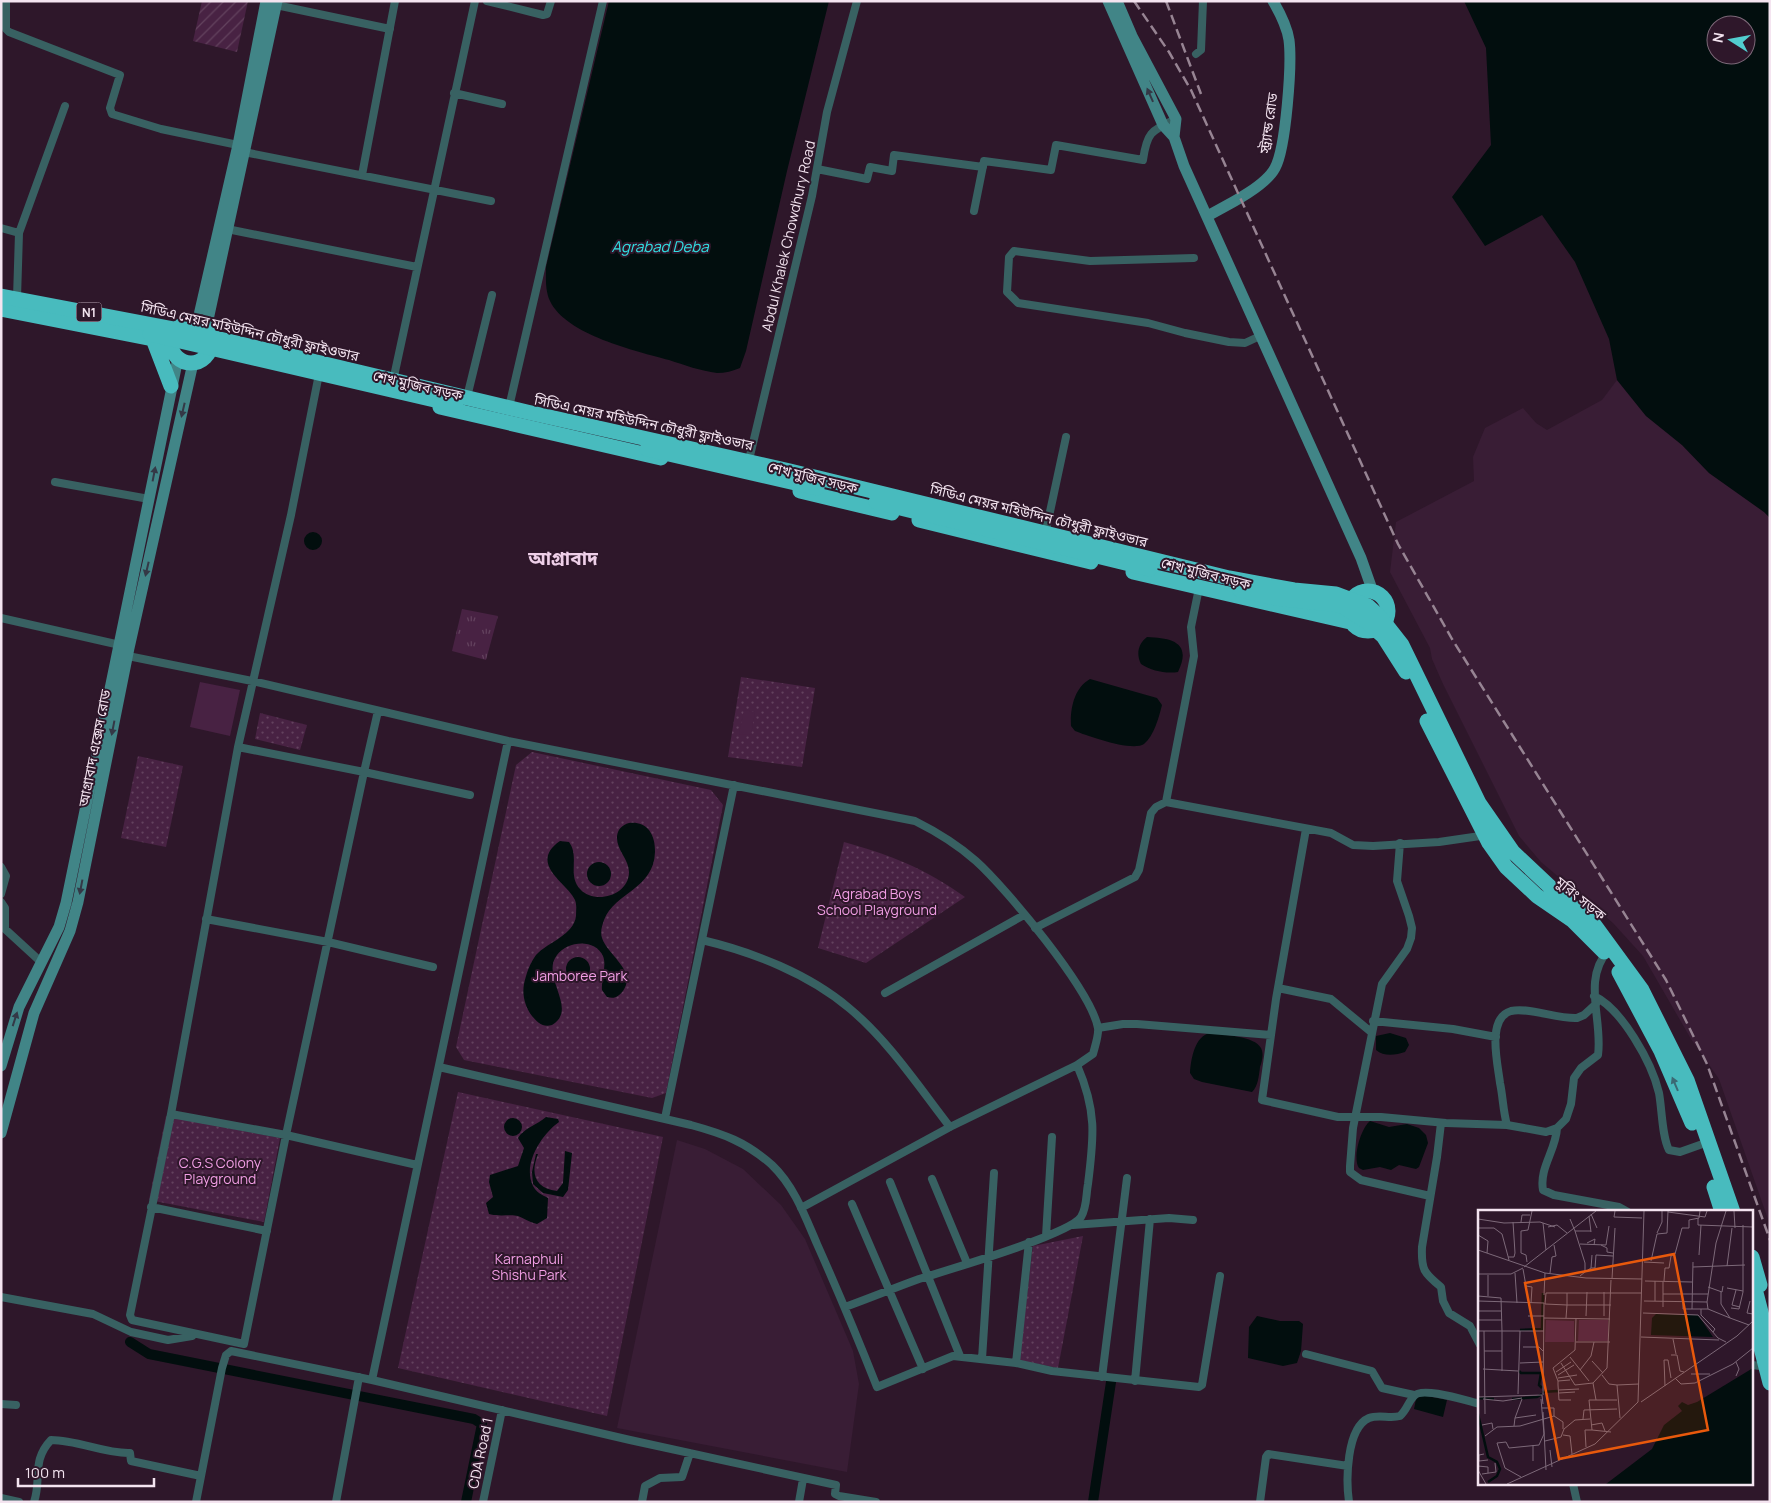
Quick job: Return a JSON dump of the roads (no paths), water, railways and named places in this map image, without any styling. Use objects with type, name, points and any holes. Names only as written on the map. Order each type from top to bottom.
[{"type":"highway","name":"N1","points":[[1,295],[174,336]]},
{"type":"highway","name":"সিডিএ মেয়র মহিউদ্দিন চৌধুরী ফ্লাইওভার","points":[[1,295],[190,332],[527,412],[790,471],[1229,578],[1294,590],[1336,594],[1368,606],[1380,617],[1402,645],[1479,803],[1513,852],[1564,900],[1593,922],[1642,990],[1687,1080],[1732,1210]]},
{"type":"highway","points":[[1,307],[141,332],[323,376],[842,494],[1013,538],[1275,598],[1340,605],[1367,622],[1383,636],[1406,672],[1439,748],[1488,843],[1506,867],[1537,896],[1572,920],[1596,942],[1618,970],[1641,1010],[1732,1210]]},
{"type":"highway","name":"N1","points":[[1,307],[153,339],[174,336]]},
{"type":"highway","points":[[188,323],[204,330],[208,354],[199,362],[193,363],[178,358],[174,336],[188,323]]},
{"type":"highway","name":"শেখ মুজিব সড়ক","points":[[204,330],[393,381],[509,406],[1199,588],[1350,622]]},
{"type":"highway","points":[[153,339],[171,386]]},
{"type":"highway","name":"শেখ মুজিব সড়ক","points":[[208,354],[1045,535],[1294,595],[1352,599]]},
{"type":"highway","points":[[1362,592],[1379,594],[1386,604],[1386,618],[1382,626],[1371,631],[1359,630],[1350,622],[1348,610],[1352,599],[1362,592]]},
{"type":"highway","name":"মুরিং সড়ক","points":[[1386,618],[1406,644],[1496,833],[1510,855],[1540,886],[1596,930],[1612,946],[1643,990],[1689,1072],[1713,1140],[1732,1210]]},
{"type":"highway","points":[[1754,1264],[1770,1322]]},
{"type":"highway","points":[[1754,1285],[1770,1347]]},
{"type":"highway","points":[[1754,1321],[1770,1383]]},
{"type":"main road","points":[[1108,1],[1163,125],[1174,137],[1184,166],[1361,558],[1373,592]]},
{"type":"main road","points":[[1117,1],[1132,36],[1176,119],[1174,137]]},
{"type":"main road","name":"স্ট্র্যান্ড রোড","points":[[1207,216],[1240,198],[1264,180],[1275,169],[1280,153],[1287,109],[1289,39],[1273,1]]},
{"type":"main road","points":[[204,330],[273,2]]},
{"type":"main road","points":[[204,330],[227,229],[241,149]]},
{"type":"main road","name":"আগ্রাবাদ এক্সেস রোড","points":[[1,1066],[19,1007],[59,927],[66,903],[178,358]]},
{"type":"main road","name":"আগ্রাবাদ এক্সেস রোড","points":[[1,1133],[34,1013],[70,931],[78,902],[128,656],[193,363]]},
{"type":"main road","points":[[44,957],[57,962]]},
{"type":"street","points":[[6,1],[6,29],[9,32],[120,75],[110,108],[112,114],[161,129],[241,149],[492,202]]},
{"type":"street","points":[[362,175],[395,1]]},
{"type":"street","points":[[393,381],[475,1]]},
{"type":"street","points":[[487,1],[543,15],[547,14],[552,1]]},
{"type":"street","points":[[509,406],[603,1]]},
{"type":"street","name":"Abdul Khalek Chowdhury Road","points":[[746,470],[793,282],[827,112],[857,1]]},
{"type":"street","points":[[1196,54],[1201,50],[1203,1]]},
{"type":"street","points":[[273,2],[390,28]]},
{"type":"street","points":[[454,94],[502,104]]},
{"type":"street","points":[[17,298],[19,234],[65,106]]},
{"type":"street","points":[[974,211],[984,161],[1051,170],[1056,145],[1144,160],[1146,139],[1153,130],[1176,119]]},
{"type":"street","points":[[817,169],[868,179],[870,167],[892,171],[894,155],[983,167]]},
{"type":"street","points":[[1,228],[19,234]]},
{"type":"street","points":[[227,229],[417,267]]},
{"type":"street","points":[[1194,258],[1090,261],[1014,251],[1009,257],[1007,292],[1018,303],[1148,323],[1185,334],[1229,342],[1245,343],[1260,336]]},
{"type":"street","points":[[467,397],[492,295]]},
{"type":"street","points":[[318,379],[291,515],[238,746],[171,1114],[130,1315],[132,1320],[244,1344],[286,1135],[378,711]]},
{"type":"street","points":[[1045,535],[1066,437]]},
{"type":"street","points":[[55,482],[149,499]]},
{"type":"street","points":[[1035,928],[1135,877],[1139,870],[1151,813],[1166,802],[1194,656],[1191,627],[1199,588]]},
{"type":"street","points":[[1,618],[120,645]]},
{"type":"street","points":[[128,656],[252,681],[508,741],[915,821],[936,832],[976,861],[1035,928],[1083,995],[1098,1028],[1093,1054],[1077,1065],[950,1126],[801,1208]]},
{"type":"street","points":[[372,1380],[508,741]]},
{"type":"street","points":[[238,746],[470,795]]},
{"type":"street","points":[[665,1118],[734,785]]},
{"type":"street","points":[[1166,802],[1331,833],[1353,845],[1439,842],[1496,833]]},
{"type":"street","points":[[1306,829],[1278,988],[1262,1100],[1338,1117],[1381,1117],[1441,1123],[1507,1125],[1546,1132],[1557,1128],[1566,1119],[1571,1104],[1574,1078],[1581,1068],[1598,1055],[1600,1041],[1595,1000],[1596,976],[1604,955],[1612,946]]},
{"type":"street","points":[[1400,843],[1397,881],[1412,928],[1407,948],[1382,984],[1373,1021],[1349,1157],[1350,1172],[1361,1180],[1430,1196]]},
{"type":"street","points":[[1,867],[6,876],[1,894]]},
{"type":"street","points":[[1,902],[5,908],[5,930],[44,957]]},
{"type":"street","points":[[885,993],[1024,915]]},
{"type":"street","points":[[206,919],[328,942],[433,967]]},
{"type":"street","points":[[702,940],[728,947],[775,965],[813,982],[838,999],[851,1009],[889,1049],[950,1126]]},
{"type":"street","points":[[1278,988],[1331,999],[1371,1032]]},
{"type":"street","points":[[1507,1125],[1496,1058],[1496,1038],[1499,1023],[1504,1015],[1512,1011],[1577,1018],[1584,1015],[1595,1000]]},
{"type":"street","points":[[1595,1000],[1610,1007],[1627,1028],[1652,1069],[1669,1150],[1680,1152],[1713,1140]]},
{"type":"street","points":[[1373,1021],[1446,1028],[1496,1038]]},
{"type":"street","points":[[1098,1028],[1137,1024],[1271,1035]]},
{"type":"street","points":[[1073,1225],[1081,1218],[1084,1211],[1094,1121],[1087,1088],[1077,1065]]},
{"type":"street","points":[[439,1067],[665,1118],[717,1132],[743,1142],[773,1166],[793,1191],[845,1308],[877,1388],[953,1356],[1016,1363],[1052,1372],[1196,1387],[1202,1385],[1220,1276]]},
{"type":"street","points":[[171,1114],[286,1135],[417,1165]]},
{"type":"street","points":[[1441,1123],[1422,1247],[1424,1271],[1428,1278],[1441,1287],[1443,1301],[1449,1313],[1470,1326],[1478,1342]]},
{"type":"street","points":[[1557,1128],[1544,1173],[1543,1190],[1554,1195],[1619,1207],[1624,1210]]},
{"type":"street","points":[[1046,1236],[1052,1137]]},
{"type":"street","points":[[982,1359],[994,1173]]},
{"type":"street","points":[[1102,1377],[1127,1178]]},
{"type":"street","points":[[932,1179],[967,1263]]},
{"type":"street","points":[[890,1182],[960,1356]]},
{"type":"street","points":[[852,1204],[922,1369]]},
{"type":"street","points":[[151,1207],[266,1231]]},
{"type":"street","points":[[845,1308],[1073,1225],[1150,1219],[1193,1220]]},
{"type":"street","points":[[1134,1381],[1150,1219]]},
{"type":"street","points":[[1016,1363],[1029,1242]]},
{"type":"street","points":[[1,1297],[93,1314],[131,1332],[168,1340],[188,1335],[225,1343],[227,1353],[222,1368],[196,1502]]},
{"type":"street","points":[[227,1353],[372,1380],[836,1485],[835,1494],[839,1496],[876,1502]]},
{"type":"street","points":[[1306,1354],[1372,1371],[1382,1388],[1414,1395],[1425,1392],[1478,1404]]},
{"type":"street","points":[[1754,1365],[1770,1367]]},
{"type":"street","points":[[336,1502],[359,1378]]},
{"type":"street","points":[[1349,1502],[1348,1466],[1354,1438],[1363,1422],[1370,1418],[1400,1416],[1414,1395]]},
{"type":"street","points":[[1,1404],[16,1406]]},
{"type":"street","name":"CDA Road 1","points":[[483,1502],[502,1410]]},
{"type":"street","points":[[34,1502],[37,1466],[45,1446],[51,1440],[130,1453],[131,1461],[201,1476]]},
{"type":"street","points":[[642,1502],[645,1486],[654,1480],[682,1477],[690,1453]]},
{"type":"street","points":[[1260,1502],[1268,1454],[1348,1466]]},
{"type":"street","points":[[799,1502],[803,1479]]},
{"type":"street","points":[[1573,1486],[1577,1502]]},
{"type":"street","points":[[1,1498],[19,1502]]},
{"type":"water","name":"Agrabad Deba","points":[[609,1],[829,1],[787,171],[746,351],[740,368],[735,370],[717,373],[705,371],[603,340],[571,323],[558,313],[548,297],[546,267]]},
{"type":"water","points":[[1464,1],[1770,1],[1770,518],[1709,473],[1682,445],[1646,416],[1617,380],[1609,339],[1575,262],[1542,215],[1485,246],[1452,197],[1491,145],[1486,48]]},
{"type":"water","points":[[313,532],[319,535],[322,541],[319,547],[313,550],[307,547],[304,541],[307,535]]},
{"type":"water","points":[[1147,637],[1165,639],[1178,644],[1183,654],[1178,672],[1159,671],[1141,664],[1139,649]]},
{"type":"water","points":[[1090,679],[1157,698],[1162,705],[1148,741],[1138,746],[1120,745],[1075,731],[1071,726],[1074,700],[1080,688]]},
{"type":"water","points":[[629,823],[640,824],[649,830],[654,841],[655,852],[653,864],[648,874],[609,911],[602,927],[601,934],[605,945],[620,963],[626,976],[623,991],[614,998],[607,997],[602,990],[603,956],[594,946],[574,944],[562,950],[557,955],[553,964],[553,973],[562,1010],[559,1018],[552,1025],[543,1025],[532,1016],[526,1005],[523,992],[526,976],[536,955],[566,933],[574,923],[576,916],[575,900],[549,866],[548,858],[551,849],[560,841],[569,842],[574,854],[574,878],[576,884],[586,894],[602,897],[610,896],[623,887],[627,880],[628,867],[618,846],[617,836],[618,831]]},
{"type":"water","points":[[599,862],[604,863],[610,869],[610,879],[604,885],[599,886],[594,885],[588,879],[587,874],[588,869],[594,863]]},
{"type":"water","points":[[578,957],[583,958],[589,964],[589,974],[583,980],[578,981],[573,980],[567,974],[566,969],[567,964],[573,958]]},
{"type":"water","points":[[1210,1033],[1246,1039],[1258,1044],[1261,1048],[1262,1058],[1259,1077],[1256,1087],[1252,1092],[1194,1079],[1190,1073],[1195,1048],[1201,1038]]},
{"type":"water","points":[[1390,1033],[1406,1038],[1409,1045],[1405,1052],[1394,1055],[1376,1050],[1376,1036]]},
{"type":"water","points":[[546,1117],[558,1119],[559,1122],[540,1142],[532,1159],[530,1177],[534,1188],[548,1198],[547,1218],[537,1224],[518,1216],[489,1214],[486,1203],[493,1197],[489,1182],[490,1175],[518,1166],[524,1148],[518,1138]]},
{"type":"water","points":[[513,1118],[519,1121],[522,1127],[519,1133],[513,1136],[507,1133],[504,1127],[507,1121]]},
{"type":"water","points":[[1370,1121],[1389,1127],[1407,1124],[1419,1128],[1426,1135],[1428,1143],[1419,1167],[1416,1169],[1399,1165],[1391,1170],[1380,1167],[1363,1170],[1359,1168],[1356,1157],[1358,1143]]},
{"type":"water","points":[[565,1151],[572,1153],[568,1190],[563,1197],[543,1193],[533,1184],[532,1172],[536,1154],[538,1154],[534,1168],[536,1179],[544,1187],[557,1191],[563,1183]]},
{"type":"water","points":[[1257,1316],[1280,1321],[1299,1321],[1303,1324],[1301,1351],[1297,1363],[1283,1366],[1248,1358],[1249,1327]]},
{"type":"water","points":[[1422,1395],[1447,1400],[1443,1417],[1414,1409],[1416,1399]]},
{"type":"waterway","points":[[130,1342],[149,1354],[474,1419],[482,1424],[466,1502]]},
{"type":"waterway","points":[[1093,1502],[1111,1382]]},
{"type":"railway","points":[[1134,1],[1169,52],[1191,90],[1398,544],[1452,639],[1666,980],[1707,1064],[1770,1240]]},
{"type":"railway","points":[[1166,1],[1201,94]]},
{"type":"district","name":"আগ্রাবাদ","points":[[563,558]]},
{"type":"park label","name":"Agrabad Boys School Playground","points":[[877,902]]},
{"type":"park label","name":"Jamboree Park","points":[[580,975]]},
{"type":"park label","name":"C.G.S Colony Playground","points":[[220,1170]]},
{"type":"park label","name":"Karnaphuli Shishu Park","points":[[529,1266]]}]
